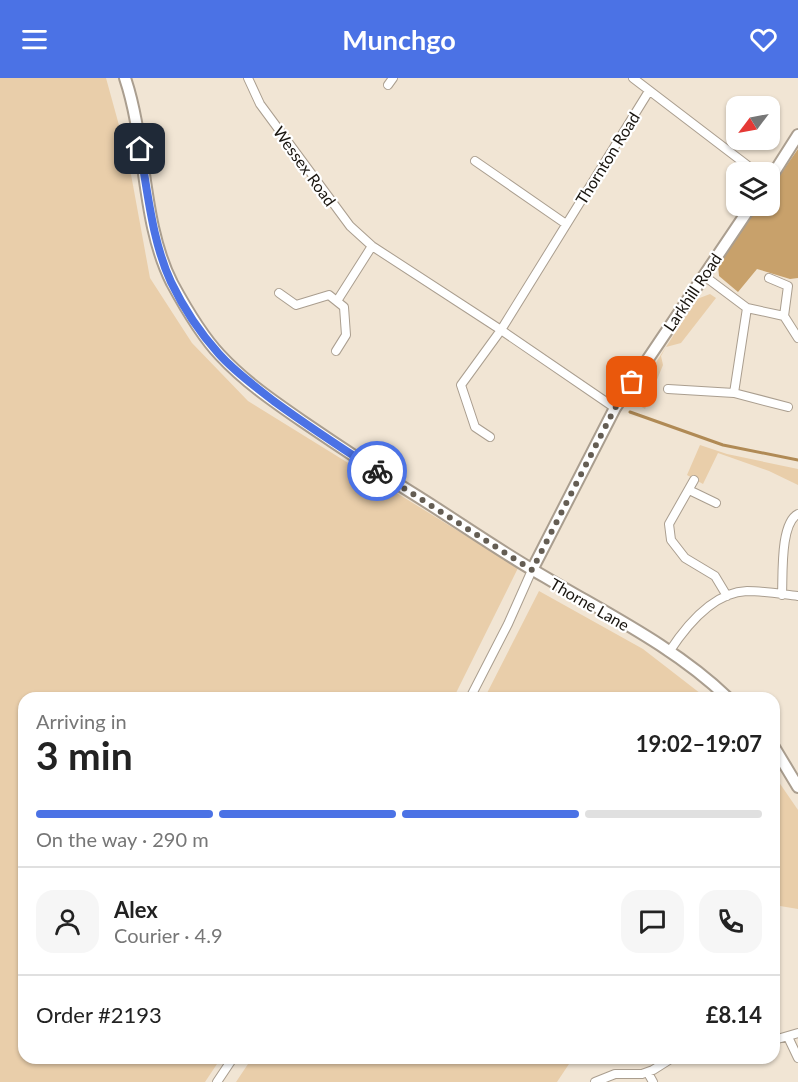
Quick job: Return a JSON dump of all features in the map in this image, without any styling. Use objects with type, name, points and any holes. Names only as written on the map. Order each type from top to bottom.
[{"type":"street","name":"Thorne Lane","points":[[125,78],[137,126],[151,216],[159,246],[171,281],[193,318],[219,354],[247,381],[346,452],[532,570],[621,621],[708,679],[722,692]]},
{"type":"street","name":"Wessex Road","points":[[248,78],[260,104],[310,174],[350,226],[372,246],[615,408]]},
{"type":"street","points":[[633,78],[743,162]]},
{"type":"street","name":"Thornton Road","points":[[501,330],[649,91]]},
{"type":"street","points":[[780,163],[798,135]]},
{"type":"street","name":"Thornton Road","points":[[475,161],[566,224]]},
{"type":"street","name":"Larkhill Road","points":[[532,570],[615,408],[744,216]]},
{"type":"street","points":[[337,301],[372,246]]},
{"type":"street","points":[[703,275],[747,308],[784,316]]},
{"type":"street","points":[[769,278],[788,286],[798,285]]},
{"type":"street","points":[[788,286],[784,316],[798,338]]},
{"type":"street","points":[[279,293],[296,305],[329,295],[344,307],[346,335],[336,351]]},
{"type":"street","points":[[734,393],[747,308]]},
{"type":"street","points":[[490,437],[475,427],[461,385],[501,330]]},
{"type":"street","points":[[668,389],[734,393],[788,407]]},
{"type":"street","points":[[694,480],[669,524],[671,540],[685,558],[715,576],[727,596]]},
{"type":"street","points":[[689,490],[716,503]]},
{"type":"street","points":[[782,594],[786,534],[792,517],[798,514]]},
{"type":"street","points":[[473,692],[508,624],[532,570]]},
{"type":"street","points":[[669,652],[681,634],[705,609],[727,596],[745,591],[798,596]]},
{"type":"street","points":[[780,757],[798,787]]},
{"type":"street","points":[[780,1039],[798,1033]]},
{"type":"street","points":[[788,1037],[798,1058]]},
{"type":"street","points":[[217,1082],[229,1064]]},
{"type":"street","points":[[595,1082],[610,1074],[636,1075],[648,1072],[662,1064]]},
{"type":"street","points":[[648,1072],[653,1082]]},
{"type":"shaded area","points":[[0,78],[106,78],[128,158],[150,278],[192,343],[248,401],[518,568],[456,692],[18,692],[18,1064],[217,1064],[205,1082],[0,1082]]},
{"type":"shaded area","points":[[798,149],[798,278],[790,279],[757,269],[738,292],[719,276],[718,266],[751,216],[780,216],[780,175]]},
{"type":"shaded area","points":[[710,294],[716,298],[681,343],[666,347],[661,356],[663,365],[645,409],[631,401],[697,299]]},
{"type":"shaded area","points":[[700,445],[727,454],[798,469],[798,485],[769,471],[718,453],[703,484],[687,475]]},
{"type":"shaded area","points":[[539,591],[643,649],[699,692],[488,692]]},
{"type":"shaded area","points":[[780,784],[798,810],[798,909],[780,906]]},
{"type":"shaded area","points":[[248,1064],[569,1064],[557,1082],[236,1082]]},
{"type":"waterway","points":[[630,412],[723,445],[798,460]]},
{"type":"way so far","points":[[377,471],[532,570],[615,408],[632,382]]},
{"type":"route","points":[[140,149],[151,216],[171,281],[193,318],[219,354],[247,381],[286,410],[377,471]]}]
